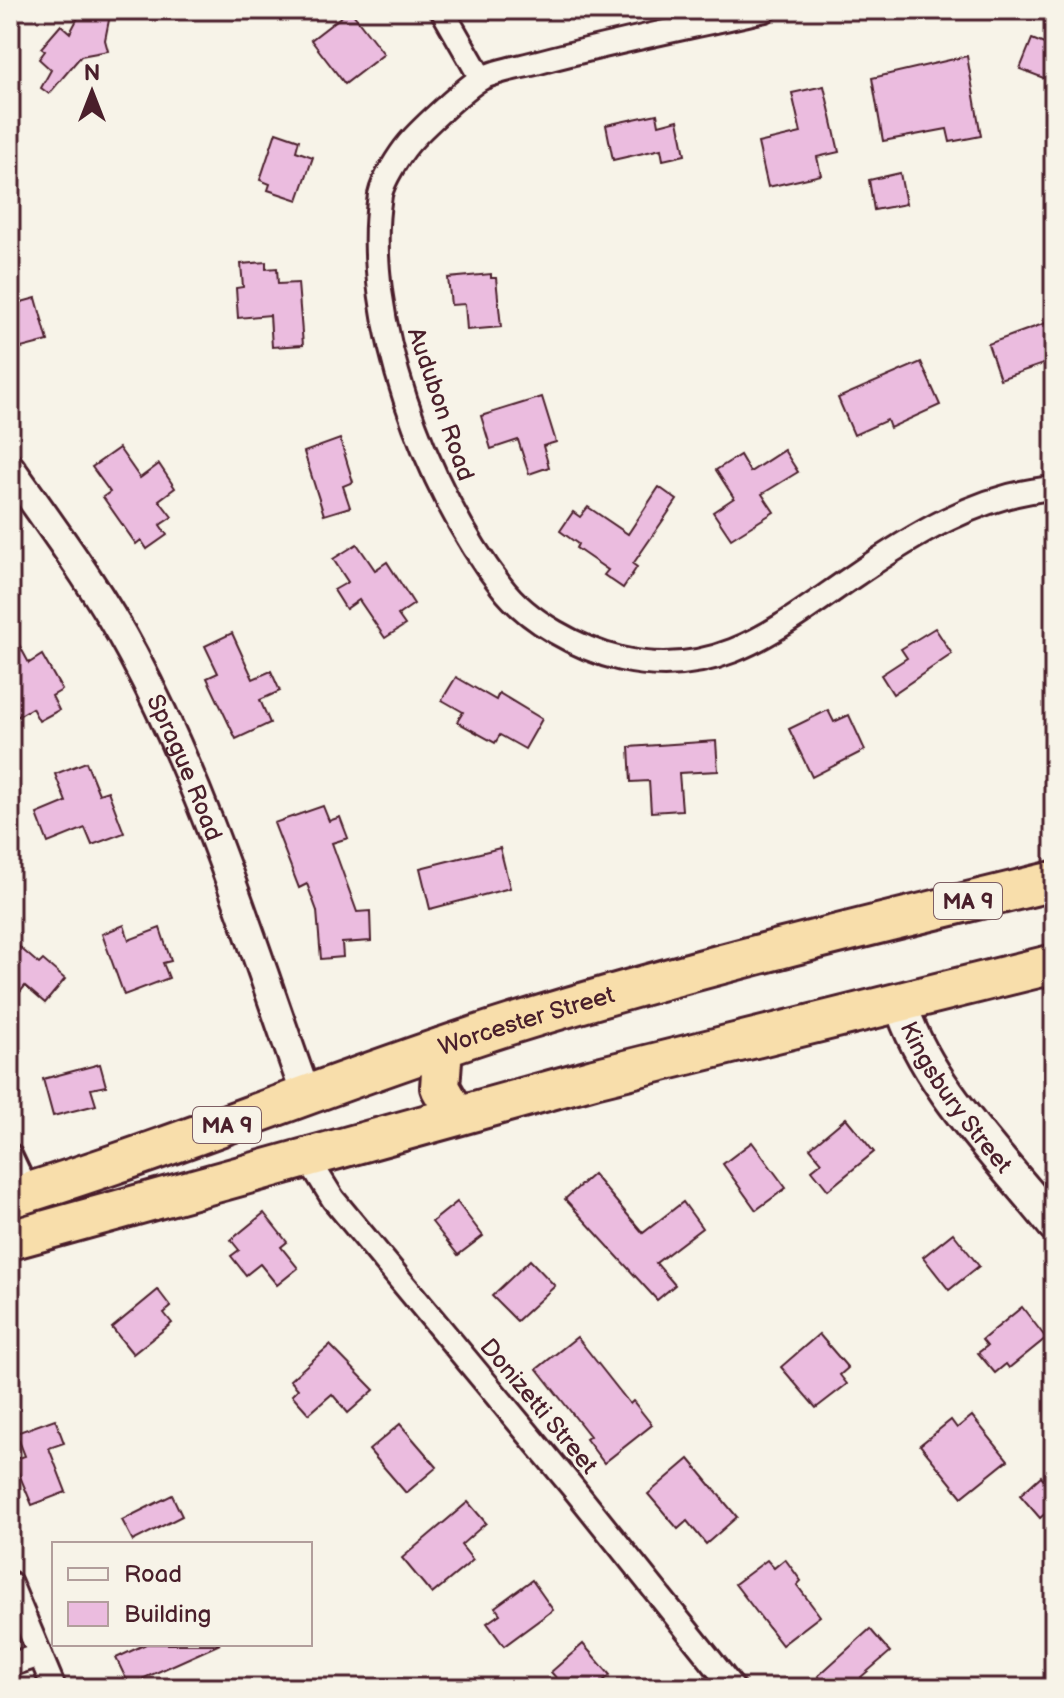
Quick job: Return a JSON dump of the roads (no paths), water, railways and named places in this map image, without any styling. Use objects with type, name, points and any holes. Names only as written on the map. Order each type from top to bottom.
[{"type":"highway","name":"Worcester Street","points":[[19,1195],[117,1165],[443,1047],[713,967],[1054,881]]},
{"type":"highway","name":"MA 9","points":[[10,1240],[456,1115],[1054,964]]},
{"type":"highway","points":[[443,1047],[440,1087],[456,1115]]},
{"type":"main road","name":"Kingsbury Street","points":[[900,1001],[913,1038],[932,1071],[1054,1225]]},
{"type":"street","points":[[442,10],[481,78]]},
{"type":"street","name":"Audubon Road","points":[[765,10],[582,50],[481,78],[408,144],[380,191],[377,275],[391,345],[415,425],[443,495],[502,589],[526,612],[571,640],[620,659],[686,663],[728,654],[801,617],[849,579],[929,528],[995,500],[1054,488]]},
{"type":"street","name":"Sprague Road","points":[[10,468],[100,599],[150,690],[208,826],[306,1095]]},
{"type":"street","points":[[10,1155],[19,1195]]},
{"type":"street","name":"Donizetti Street","points":[[307,1157],[333,1199],[574,1489],[733,1688]]},
{"type":"street","points":[[10,1583],[54,1688]]},
{"type":"street","points":[[10,1665],[40,1655]]}]
